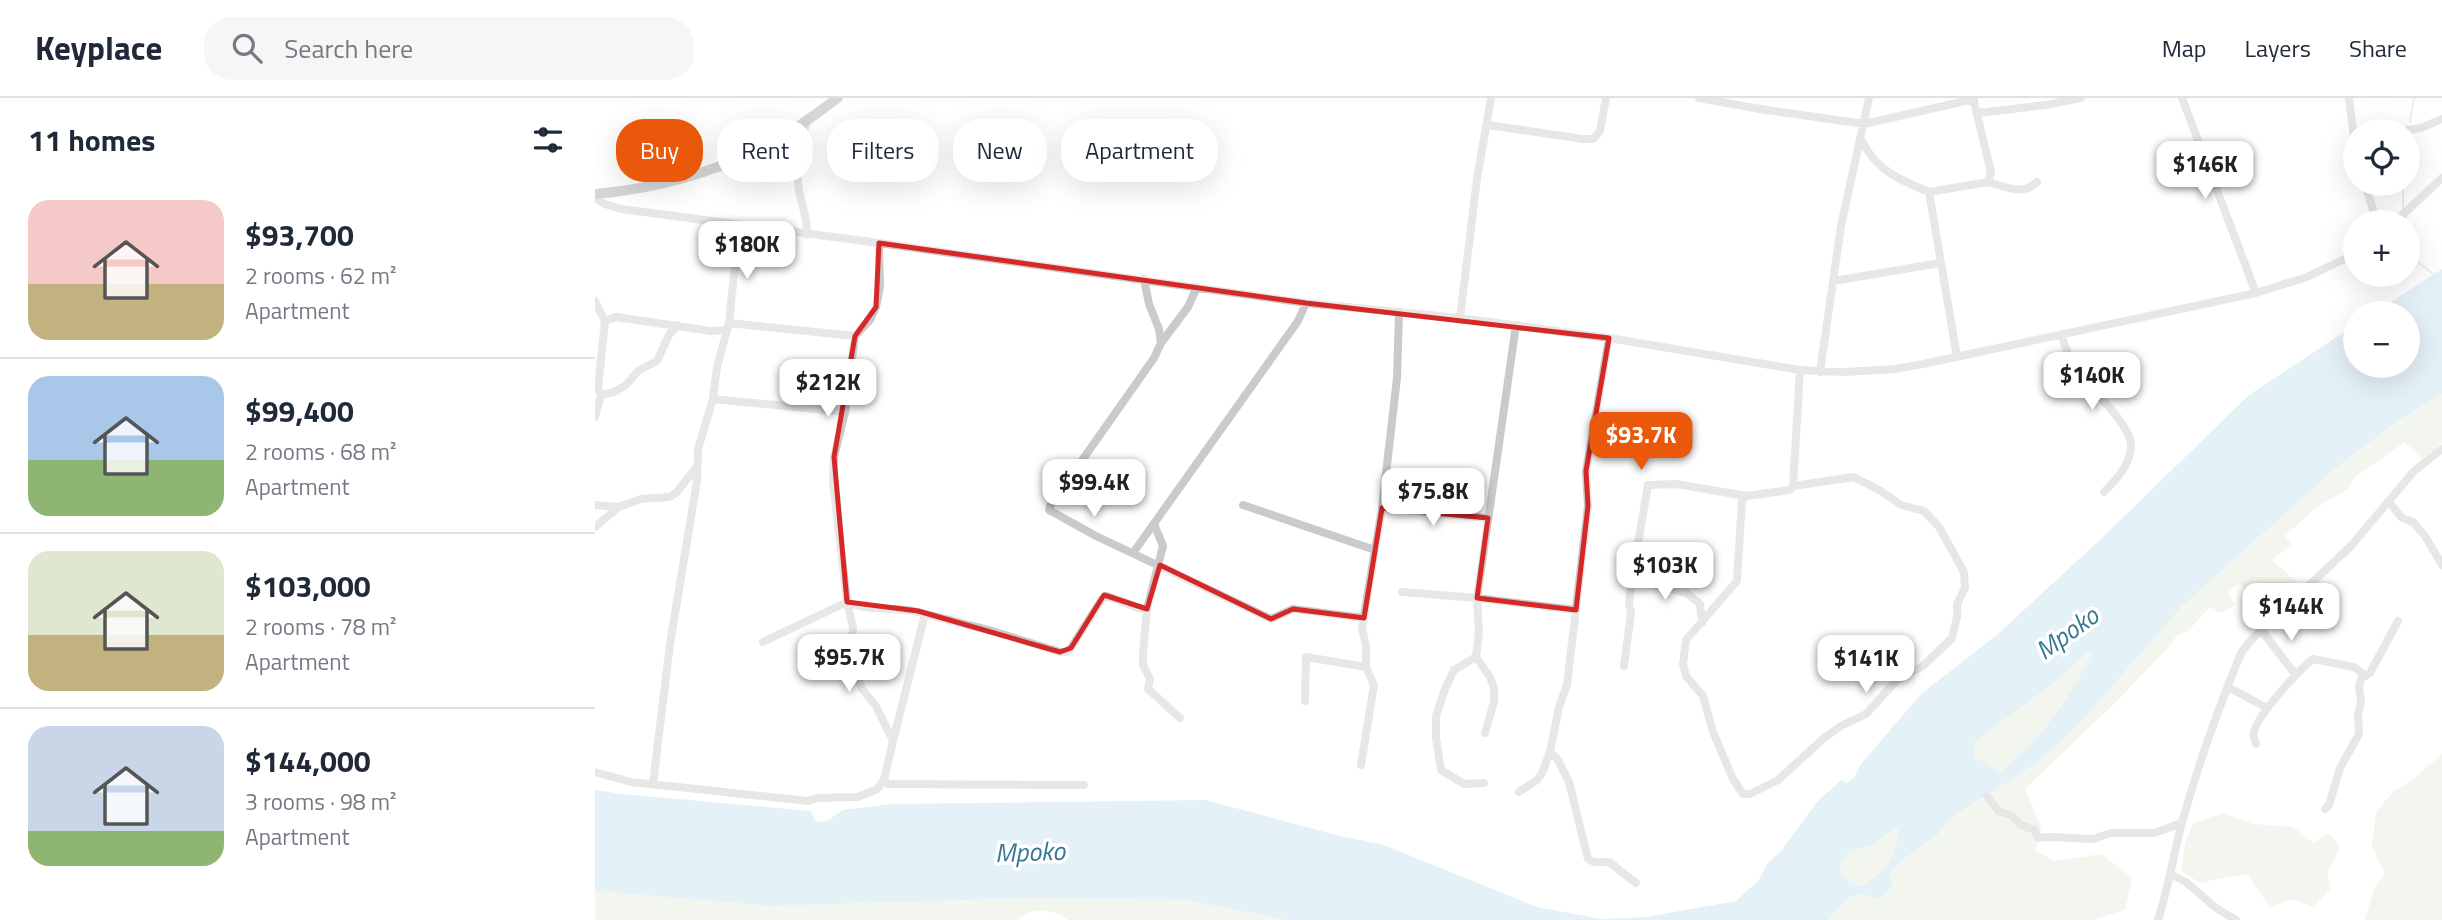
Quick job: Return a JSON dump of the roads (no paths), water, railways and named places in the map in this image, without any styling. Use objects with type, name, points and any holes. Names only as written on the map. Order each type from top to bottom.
[{"type":"main road","points":[[808,119],[838,98]]},
{"type":"main road","points":[[595,196],[635,189],[717,166]]},
{"type":"street","points":[[1460,318],[1477,179],[1491,98]]},
{"type":"street","points":[[1488,125],[1593,139],[1600,131],[1606,98]]},
{"type":"street","points":[[1699,98],[1864,124],[1973,98],[1991,172],[1988,182]]},
{"type":"street","points":[[1820,372],[1841,226],[1869,98]]},
{"type":"street","points":[[1978,113],[2081,98]]},
{"type":"street","points":[[2182,98],[2256,293]]},
{"type":"street","points":[[2349,98],[2352,119]]},
{"type":"street","points":[[2420,128],[2442,119]]},
{"type":"street","points":[[1860,138],[1869,155],[1889,173],[1929,192],[1988,182],[2019,191],[2031,188],[2036,182]]},
{"type":"street","points":[[2408,210],[2442,178]]},
{"type":"street","points":[[799,182],[808,219],[807,234]]},
{"type":"street","points":[[1929,192],[1957,357]]},
{"type":"street","points":[[595,196],[605,204],[621,209],[739,226],[880,243],[1306,303],[1460,318],[1609,338],[1820,372],[1895,369],[2256,293],[2307,277],[2343,260]]},
{"type":"street","points":[[653,784],[670,644],[697,481],[696,468],[701,436],[713,398],[717,367],[728,326],[739,226]]},
{"type":"street","points":[[880,243],[880,287],[870,320],[855,336],[845,412],[834,457],[833,481],[847,601],[853,628],[851,654],[862,689],[876,706],[893,741]]},
{"type":"street","points":[[1833,281],[1940,263]]},
{"type":"street","points":[[1144,279],[1161,343]]},
{"type":"street","points":[[1197,287],[1188,307],[1161,343],[1154,358],[1050,506],[1051,513],[1271,619],[1293,608],[1364,618]]},
{"type":"street","points":[[595,302],[605,321],[598,389],[601,395],[595,417]]},
{"type":"street","points":[[1133,552],[1297,321],[1306,303]]},
{"type":"street","points":[[1361,765],[1374,685],[1366,667],[1366,646],[1362,628],[1381,508],[1397,378],[1399,313]]},
{"type":"street","points":[[605,321],[616,317],[711,331],[728,326],[855,336]]},
{"type":"street","points":[[601,395],[626,385],[638,371],[657,361],[669,335],[677,325]]},
{"type":"street","points":[[1485,733],[1494,702],[1494,688],[1476,657],[1479,631],[1477,598],[1516,326]]},
{"type":"street","points":[[2061,334],[2075,368],[2120,421],[2131,444],[2129,456],[2120,475],[2104,492]]},
{"type":"street","points":[[1519,792],[1537,780],[1550,752],[1559,707],[1567,685],[1588,506],[1586,471],[1609,338]]},
{"type":"street","points":[[1793,486],[1800,370]]},
{"type":"street","points":[[713,398],[845,412]]},
{"type":"street","points":[[2158,920],[2172,875],[2182,823],[2199,764],[2241,653],[2351,546],[2414,471],[2442,449]]},
{"type":"street","points":[[595,527],[619,507],[641,499],[669,497],[676,493],[696,468]]},
{"type":"street","points":[[1624,666],[1631,613],[1629,604],[1632,579],[1648,485],[1676,484],[1746,496],[1783,492],[1793,486],[1854,477],[1901,505],[1924,511],[1939,527],[1966,581],[1957,604],[1952,638],[1923,666],[1890,686],[1866,715],[1841,726],[1824,738],[1778,780],[1749,794],[1743,794],[1733,779],[1713,732],[1703,696],[1686,676],[1683,664],[1686,640],[1737,581],[1740,507],[1746,496]]},
{"type":"street","points":[[2388,501],[2402,518],[2413,522],[2425,536],[2442,565]]},
{"type":"street","points":[[595,505],[619,507]]},
{"type":"street","points":[[1243,505],[1375,550]]},
{"type":"street","points":[[1381,508],[1488,519]]},
{"type":"street","points":[[1154,524],[1163,546],[1147,609],[1143,665],[1150,678],[1148,689],[1163,700],[1169,710],[1179,718]]},
{"type":"street","points":[[1632,579],[1687,593],[1700,604],[1702,623]]},
{"type":"street","points":[[1402,592],[1576,610]]},
{"type":"street","points":[[847,601],[856,606],[892,608],[925,614],[1060,652],[1067,652],[1071,648],[1102,598],[1107,596],[1147,609]]},
{"type":"street","points":[[763,642],[847,601]]},
{"type":"street","points":[[595,772],[631,782],[808,801],[817,798],[858,797],[877,789],[884,780],[925,614]]},
{"type":"street","points":[[2325,809],[2329,805],[2340,768],[2359,734],[2361,679],[2370,673],[2398,621]]},
{"type":"street","points":[[2262,631],[2295,674]]},
{"type":"street","points":[[1305,701],[1306,657],[1366,667]]},
{"type":"street","points":[[1476,657],[1454,670],[1436,716],[1436,737],[1441,770],[1464,784],[1484,783]]},
{"type":"street","points":[[2256,744],[2253,733],[2267,708],[2295,674],[2313,659],[2354,667],[2366,676]]},
{"type":"street","points":[[2228,687],[2267,708]]},
{"type":"street","points":[[1550,752],[1558,760],[1569,782],[1588,859],[1613,864],[1636,883]]},
{"type":"street","points":[[884,780],[888,784],[920,786],[1084,785]]},
{"type":"street","points":[[1987,796],[1998,811],[2011,815],[2022,825],[2034,829],[2038,838],[2093,839],[2111,834],[2154,833],[2182,823]]},
{"type":"street","points":[[2172,875],[2186,882],[2216,908],[2236,920]]},
{"type":"water","name":"Mpoko","points":[[2442,269],[2442,394],[2401,419],[2341,464],[2182,606],[2077,727],[2037,763],[1952,817],[1936,837],[1894,868],[1889,876],[1893,887],[1879,899],[1863,894],[1850,897],[1829,920],[1287,920],[1184,900],[1033,898],[771,906],[595,891],[595,790],[811,811],[816,822],[827,821],[843,810],[890,804],[1206,800],[1384,845],[1537,907],[1602,919],[1646,917],[1736,901],[1759,880],[1767,864],[1781,851],[1817,802],[1841,780],[1846,783],[1854,778],[1861,764],[1921,694],[1998,634],[2249,395],[2343,333],[2343,378],[2420,378],[2420,301],[2393,301],[2414,287],[2420,287],[2420,283]],"holes":[[[2088,652],[2093,652],[2053,718],[2014,760],[1999,772],[1975,757],[1974,742],[2051,685]],[[1899,826],[1895,847],[1884,868],[1860,886],[1843,877],[1840,867],[1845,857],[1872,845]]]},
{"type":"waterway","points":[[2410,119],[2414,98]]},
{"type":"waterway","points":[[2403,196],[2403,210]]},
{"type":"waterway","points":[[2420,264],[2433,274]]}]
